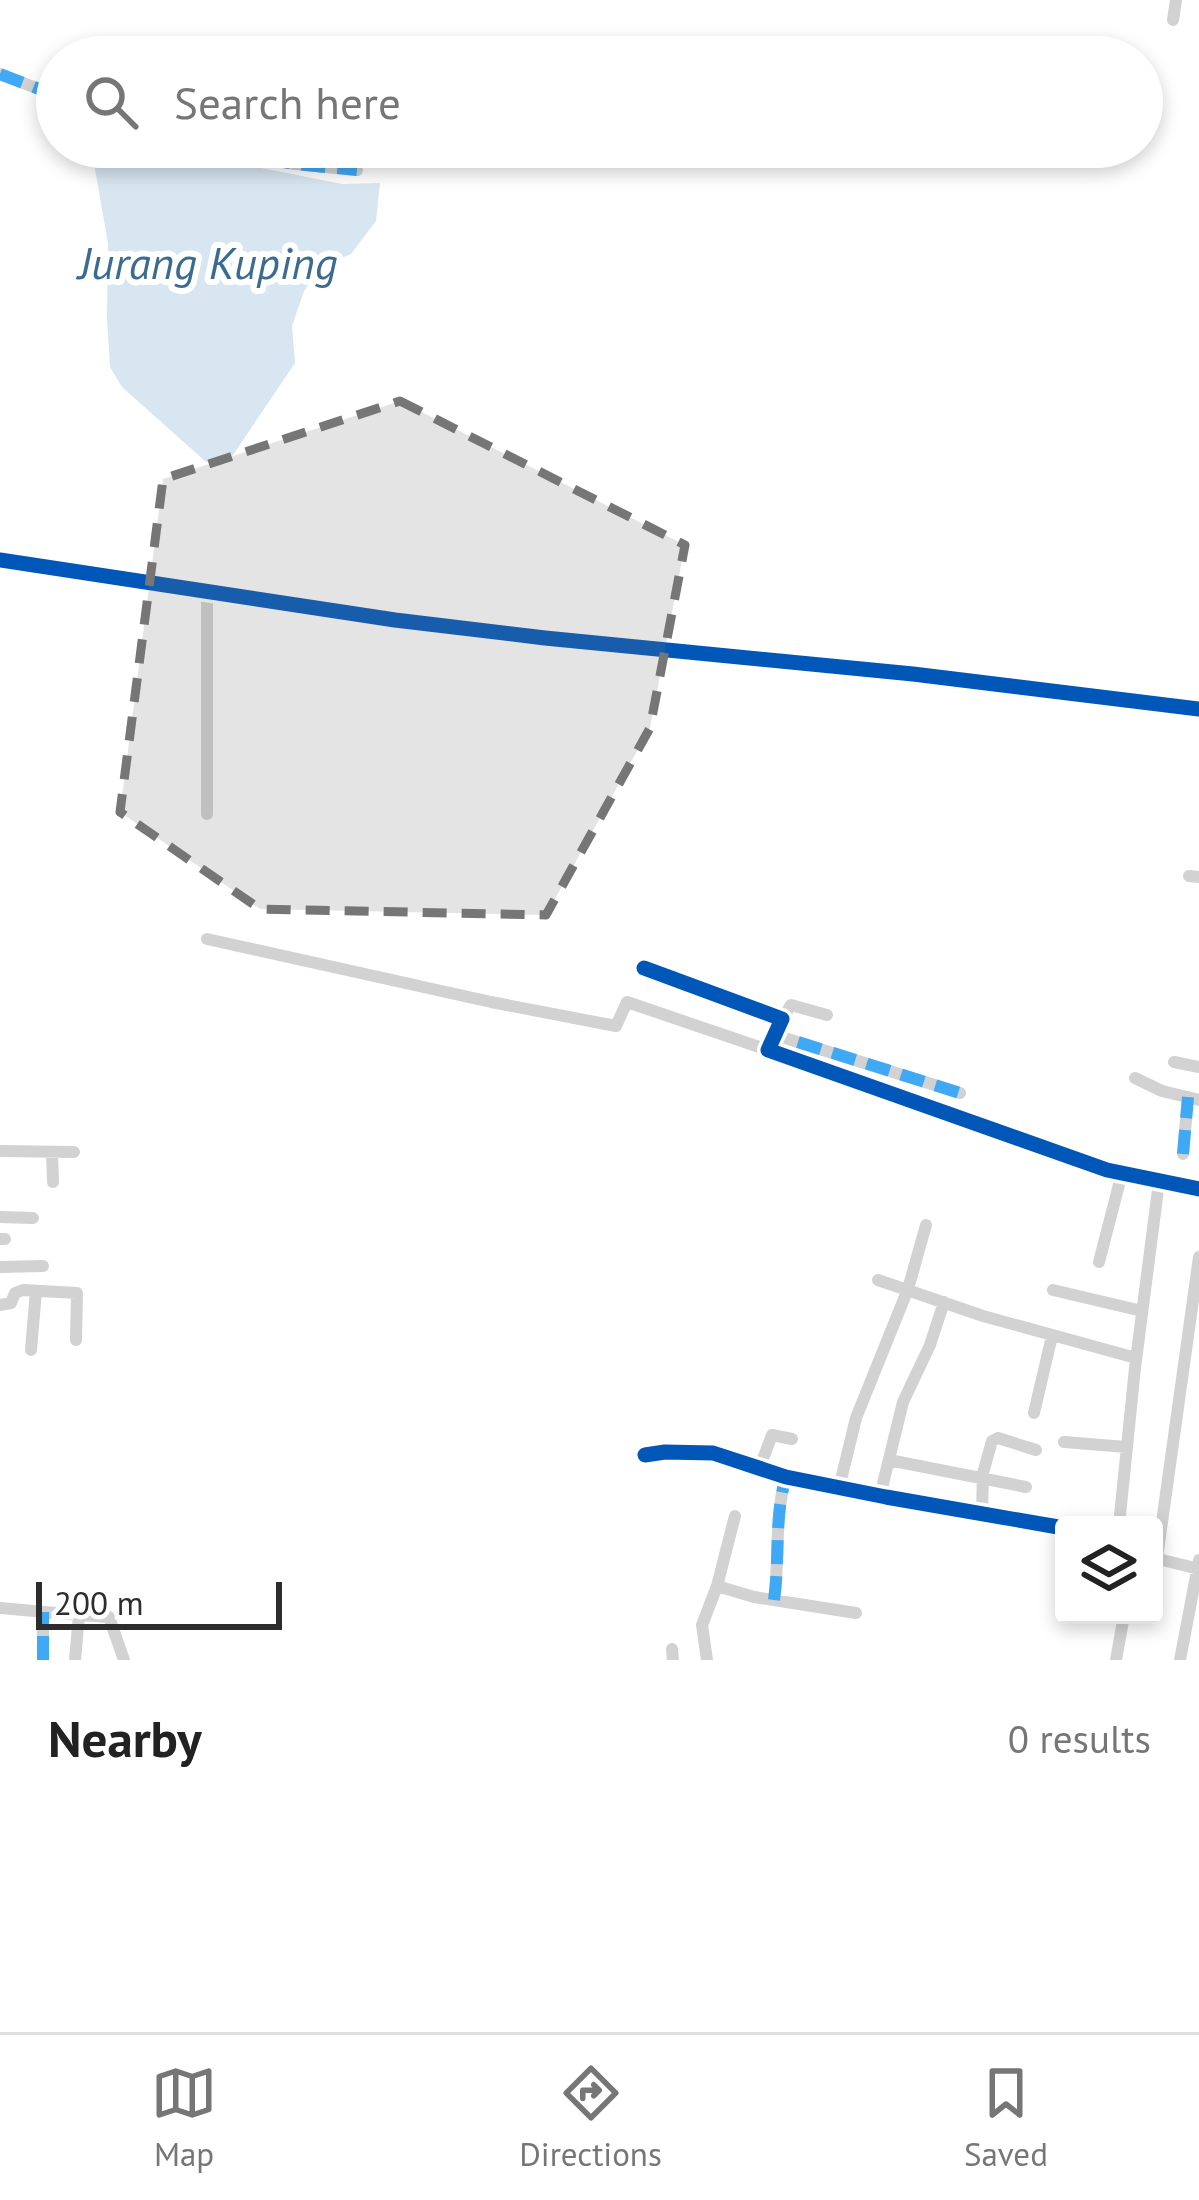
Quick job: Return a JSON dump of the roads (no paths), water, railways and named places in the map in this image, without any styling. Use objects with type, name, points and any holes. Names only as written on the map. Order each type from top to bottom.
[{"type":"street","points":[[1172,20],[1176,0]]},
{"type":"street","points":[[0,74],[36,88]]},
{"type":"street","points":[[336,168],[357,170]]},
{"type":"street","points":[[0,560],[434,625],[1199,709]]},
{"type":"street","points":[[207,593],[207,814]]},
{"type":"street","points":[[207,939],[616,1026],[627,1003],[1073,1159],[1199,1189]]},
{"type":"street","points":[[644,968],[782,1019]]},
{"type":"street","points":[[768,1050],[791,1005],[827,1015]]},
{"type":"street","points":[[775,1035],[960,1093]]},
{"type":"street","points":[[1174,1062],[1199,1066]]},
{"type":"street","points":[[1135,1078],[1162,1091],[1194,1098],[1183,1154]]},
{"type":"street","points":[[911,1099],[918,1081]]},
{"type":"street","points":[[0,1151],[74,1151]]},
{"type":"street","points":[[52,1152],[53,1182]]},
{"type":"street","points":[[1099,1262],[1122,1173]]},
{"type":"street","points":[[1120,1516],[1159,1182]]},
{"type":"street","points":[[0,1217],[32,1218]]},
{"type":"street","points":[[839,1488],[862,1399],[908,1289],[926,1225]]},
{"type":"street","points":[[1161,1516],[1199,1256]]},
{"type":"street","points":[[0,1268],[43,1266]]},
{"type":"street","points":[[878,1280],[1136,1358]]},
{"type":"street","points":[[1053,1290],[1142,1312]]},
{"type":"street","points":[[0,1305],[11,1304],[18,1291],[77,1294],[76,1340]]},
{"type":"street","points":[[31,1350],[36,1291]]},
{"type":"street","points":[[1084,1316],[1088,1298]]},
{"type":"street","points":[[880,1496],[903,1402],[944,1302]]},
{"type":"street","points":[[1034,1413],[1052,1336]]},
{"type":"street","points":[[760,1467],[772,1435],[792,1439]]},
{"type":"street","points":[[982,1513],[984,1466],[994,1439],[1036,1450]]},
{"type":"street","points":[[1064,1442],[1126,1447]]},
{"type":"street","points":[[645,1455],[703,1452],[786,1477],[1055,1526]]},
{"type":"street","points":[[889,1460],[1026,1487]]},
{"type":"street","points":[[774,1600],[779,1505],[786,1477]]},
{"type":"street","points":[[707,1660],[702,1624],[735,1516]]},
{"type":"street","points":[[1163,1559],[1199,1566],[1180,1660]]},
{"type":"street","points":[[717,1586],[856,1613]]},
{"type":"street","points":[[0,1608],[110,1618],[124,1660]]},
{"type":"street","points":[[43,1612],[43,1660]]},
{"type":"street","points":[[75,1660],[79,1615]]},
{"type":"street","points":[[1116,1660],[1122,1624]]},
{"type":"water","name":"Jurang Kuping","points":[[95,168],[261,168],[342,184],[380,183],[376,221],[351,254],[321,267],[304,291],[292,326],[295,363],[231,458],[206,462],[122,387],[110,367],[108,243]]}]
